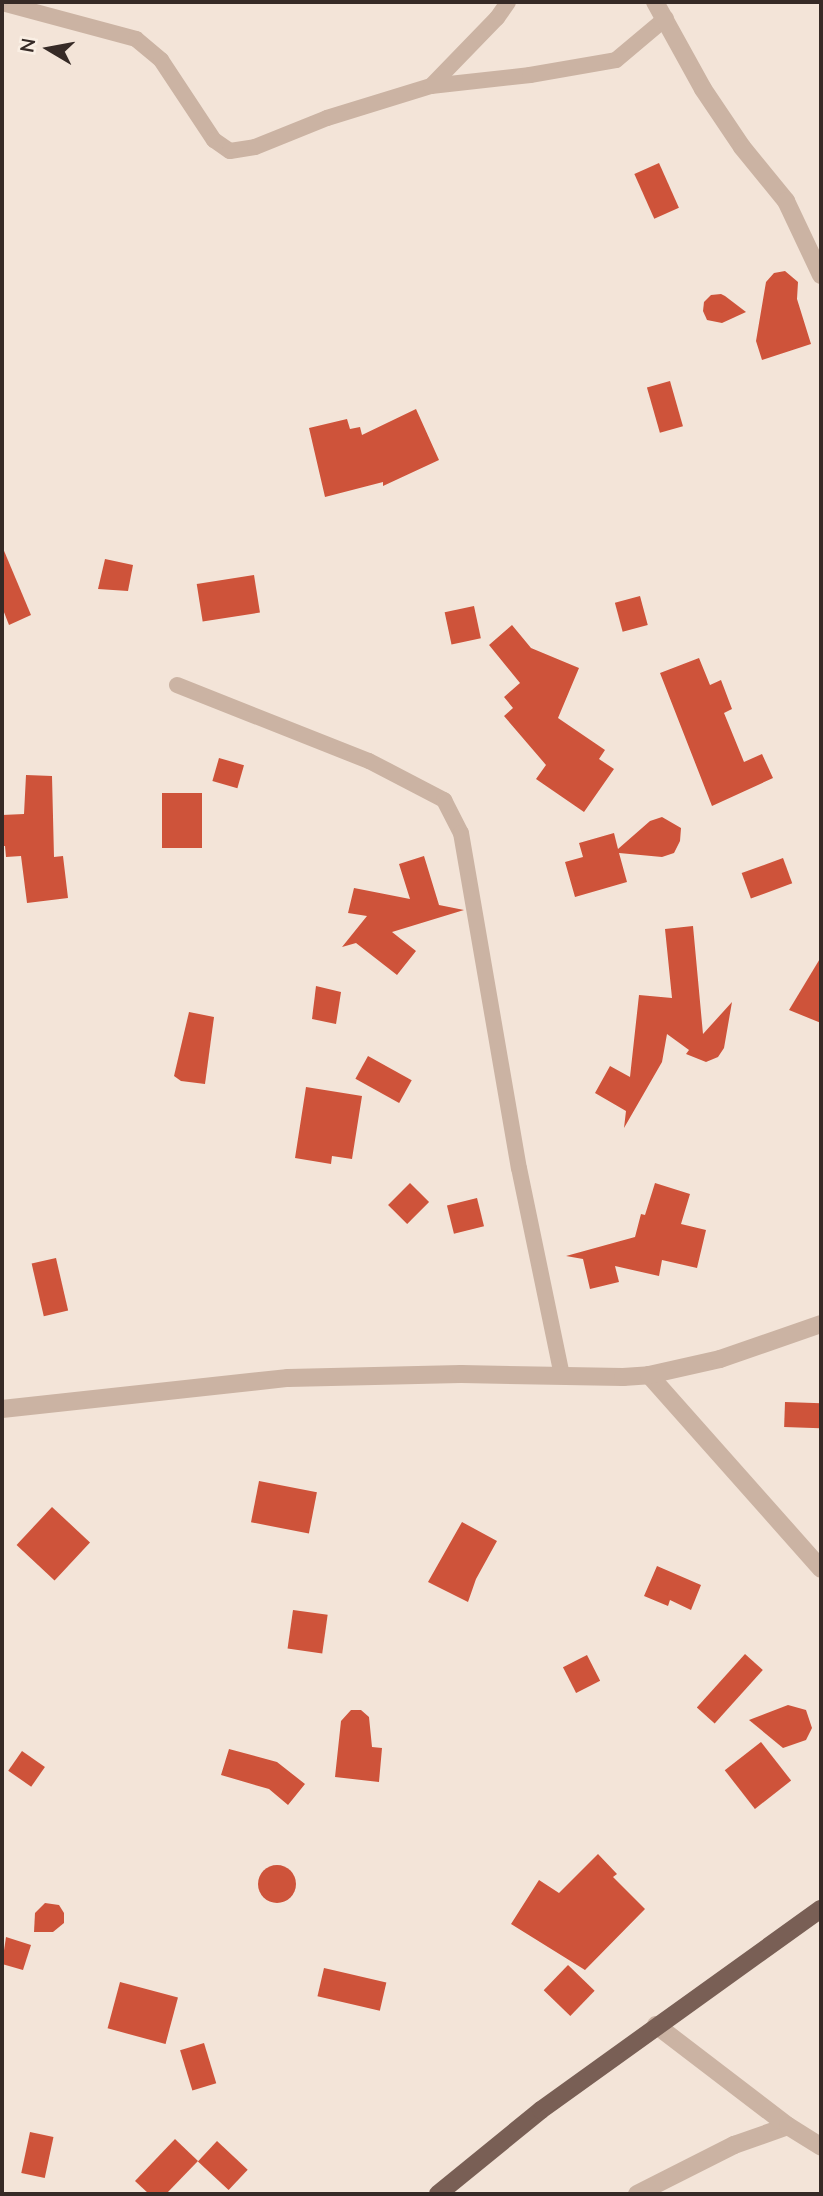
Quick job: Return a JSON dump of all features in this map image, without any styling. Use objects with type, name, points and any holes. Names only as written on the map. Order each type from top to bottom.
[{"type":"main road","points":[[438,2194],[541,2110],[821,1909]]},
{"type":"street","points":[[655,2],[703,89],[742,147],[786,201],[821,275]]},
{"type":"street","points":[[2,1409],[288,1378],[461,1374],[649,1375],[720,1359],[821,1324]]},
{"type":"street","points":[[649,1375],[821,1569]]},
{"type":"street","points":[[656,2025],[788,2126],[821,2147]]},
{"type":"street","points":[[637,2194],[733,2145],[788,2126]]},
{"type":"lane","points":[[432,86],[497,18],[508,2]]},
{"type":"lane","points":[[2,3],[136,39],[161,61],[214,140],[230,151],[255,147],[327,118],[432,86],[530,75],[615,60],[666,18]]},
{"type":"lane","points":[[177,685],[369,761],[444,800],[461,833],[519,1168],[562,1376]]},
{"type":"building","points":[[659,163],[679,208],[654,219],[634,174]]},
{"type":"building","points":[[785,271],[798,282],[797,299],[811,344],[762,360],[756,341],[766,282],[774,273]]},
{"type":"building","points":[[721,294],[746,312],[722,323],[707,320],[703,311],[704,302],[711,295]]},
{"type":"building","points":[[670,381],[683,426],[660,433],[647,388]]},
{"type":"building","points":[[416,409],[439,460],[383,486],[383,482],[325,497],[309,428],[347,419],[350,429],[360,427],[362,435]]},
{"type":"building","points":[[2,546],[31,615],[9,625],[2,607]]},
{"type":"building","points":[[105,559],[133,565],[128,591],[98,589]]},
{"type":"building","points":[[254,575],[260,613],[203,622],[197,584]]},
{"type":"building","points":[[640,596],[648,625],[623,632],[615,603]]},
{"type":"building","points":[[474,606],[481,638],[452,645],[445,612]]},
{"type":"building","points":[[512,625],[531,648],[579,668],[558,718],[605,750],[599,759],[614,769],[584,812],[536,779],[546,765],[504,716],[513,708],[504,697],[520,683],[489,645]]},
{"type":"building","points":[[699,658],[710,685],[721,680],[732,709],[724,713],[744,762],[762,754],[773,778],[712,806],[660,673]]},
{"type":"building","points":[[219,758],[244,765],[237,788],[212,781]]},
{"type":"building","points":[[26,775],[52,776],[54,857],[63,856],[68,898],[27,903],[21,856],[6,857],[5,846],[2,846],[2,815],[24,814]]},
{"type":"building","points":[[162,793],[202,793],[202,848],[162,848]]},
{"type":"building","points":[[662,817],[681,828],[680,841],[674,853],[662,857],[619,853],[627,882],[575,897],[565,862],[583,857],[579,843],[614,833],[618,849],[650,821]]},
{"type":"building","points":[[424,856],[439,905],[464,910],[392,932],[416,951],[397,975],[356,943],[342,947],[367,916],[348,913],[354,888],[410,899],[399,864]]},
{"type":"building","points":[[783,858],[792,883],[751,898],[742,873]]},
{"type":"building","points":[[693,926],[703,1034],[732,1002],[724,1048],[718,1057],[706,1062],[686,1054],[689,1050],[667,1034],[662,1062],[624,1128],[626,1111],[595,1093],[610,1066],[630,1077],[639,995],[672,998],[665,929]]},
{"type":"building","points":[[821,957],[821,1023],[789,1010]]},
{"type":"building","points":[[316,986],[341,992],[336,1024],[312,1019]]},
{"type":"building","points":[[189,1012],[214,1017],[205,1084],[181,1081],[174,1076]]},
{"type":"building","points":[[368,1056],[412,1080],[399,1103],[355,1079]]},
{"type":"building","points":[[306,1087],[362,1096],[352,1159],[332,1156],[331,1164],[295,1158]]},
{"type":"building","points":[[410,1183],[429,1202],[407,1224],[388,1205]]},
{"type":"building","points":[[655,1183],[690,1194],[681,1224],[706,1230],[697,1268],[662,1260],[659,1276],[615,1266],[619,1282],[590,1289],[583,1259],[566,1256],[635,1237],[641,1214],[645,1215]]},
{"type":"building","points":[[477,1198],[484,1226],[454,1234],[447,1205]]},
{"type":"building","points":[[56,1258],[68,1311],[44,1316],[32,1264]]},
{"type":"building","points":[[785,1402],[821,1403],[820,1428],[784,1427]]},
{"type":"building","points":[[259,1481],[317,1492],[309,1533],[251,1522]]},
{"type":"building","points":[[52,1507],[90,1542],[55,1580],[17,1545]]},
{"type":"building","points":[[462,1522],[497,1541],[476,1579],[468,1602],[428,1582]]},
{"type":"building","points":[[657,1566],[701,1585],[691,1610],[670,1600],[668,1606],[644,1596]]},
{"type":"building","points":[[293,1610],[328,1615],[322,1653],[288,1649]]},
{"type":"building","points":[[745,1654],[763,1670],[715,1724],[697,1708]]},
{"type":"building","points":[[587,1655],[600,1681],[576,1693],[563,1667]]},
{"type":"building","points":[[788,1705],[806,1710],[812,1728],[806,1740],[783,1748],[749,1720]]},
{"type":"building","points":[[351,1710],[361,1710],[369,1717],[372,1747],[382,1748],[379,1782],[335,1777],[341,1721]]},
{"type":"building","points":[[761,1742],[791,1781],[755,1809],[725,1770]]},
{"type":"building","points":[[229,1749],[277,1762],[305,1784],[288,1805],[269,1789],[221,1775]]},
{"type":"building","points":[[22,1751],[45,1767],[31,1787],[8,1771]]},
{"type":"building","points":[[598,1854],[617,1874],[613,1877],[645,1909],[585,1970],[511,1924],[539,1880],[559,1893]]},
{"type":"building","points":[[277,1865],[291,1870],[296,1884],[291,1898],[277,1903],[263,1898],[258,1884],[263,1870]]},
{"type":"building","points":[[45,1903],[59,1905],[64,1913],[64,1923],[53,1932],[34,1932],[35,1913]]},
{"type":"building","points":[[6,1937],[31,1945],[23,1970],[2,1964]]},
{"type":"building","points":[[568,1965],[595,1991],[570,2016],[544,1990]]},
{"type":"building","points":[[324,1968],[386,1982],[380,2011],[317,1996]]},
{"type":"building","points":[[120,1982],[178,1998],[166,2044],[108,2028]]},
{"type":"building","points":[[204,2043],[216,2083],[192,2090],[180,2050]]},
{"type":"building","points":[[30,2132],[53,2137],[45,2178],[21,2173]]},
{"type":"building","points":[[175,2139],[198,2161],[166,2194],[149,2194],[135,2181]]},
{"type":"building","points":[[217,2141],[248,2170],[229,2190],[198,2161]]}]
